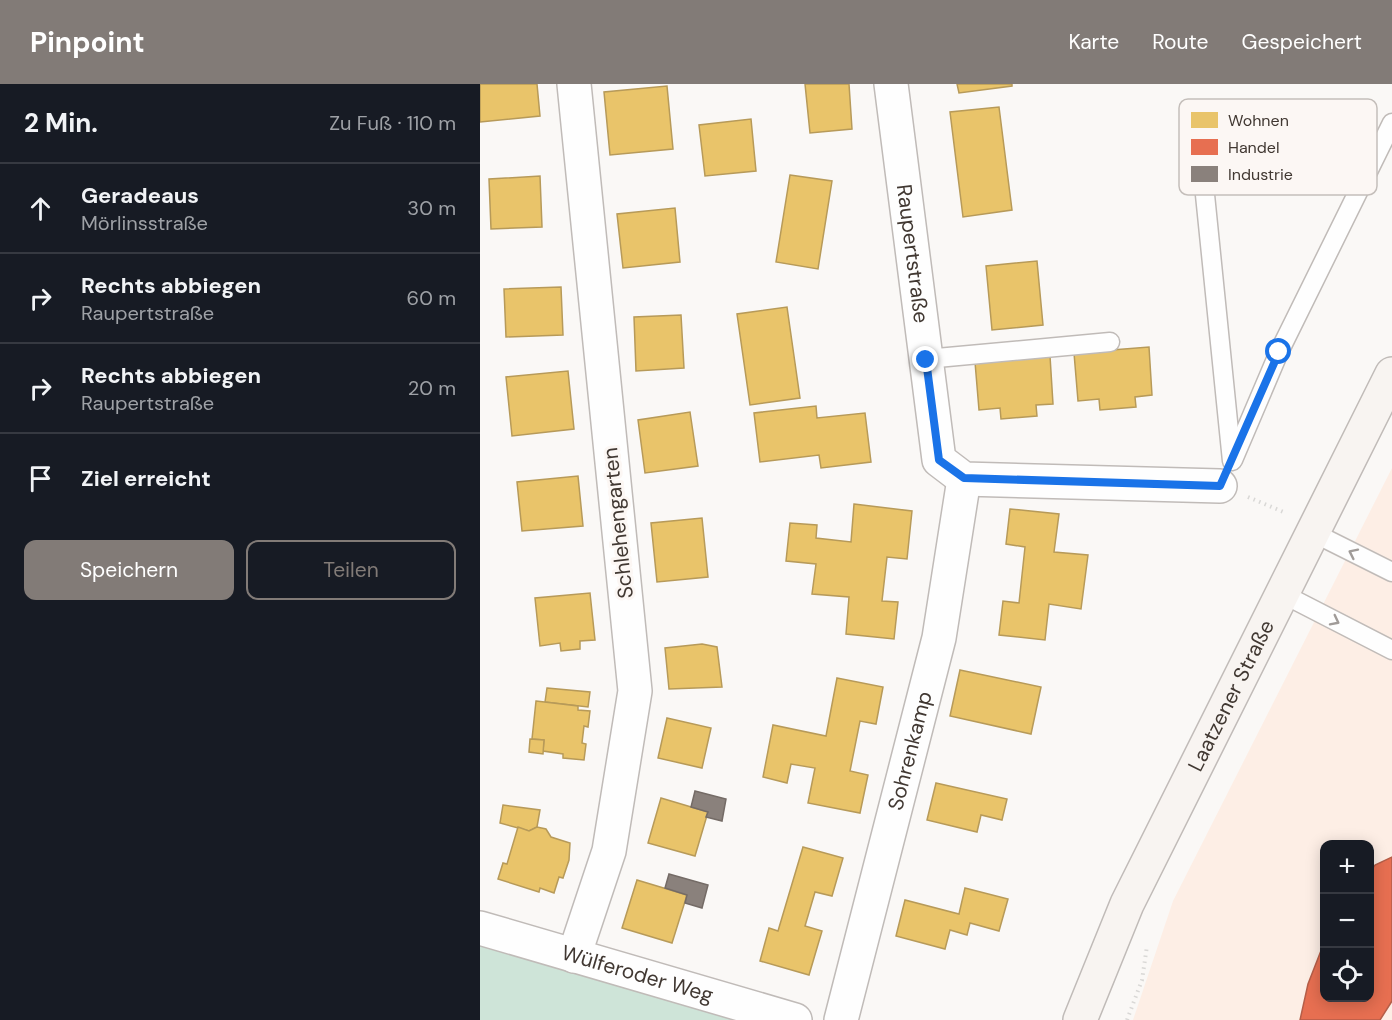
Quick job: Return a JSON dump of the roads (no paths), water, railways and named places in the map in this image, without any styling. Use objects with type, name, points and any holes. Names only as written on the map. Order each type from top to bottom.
[{"type":"main road","name":"Laatzener Straße","points":[[1080,1020],[1127,904],[1392,374]]},
{"type":"street","name":"Schlehengarten","points":[[573,956],[609,851],[635,691],[574,84]]},
{"type":"street","name":"Raupertstraße","points":[[891,84],[939,460],[964,478]]},
{"type":"street","points":[[964,478],[1226,474]]},
{"type":"street","name":"Sohrenkamp","points":[[841,1020],[939,638],[964,478]]},
{"type":"street","name":"Wülferoder Weg","points":[[480,928],[795,1020]]},
{"type":"lane","points":[[1377,153],[1392,123]]},
{"type":"lane","points":[[1205,195],[1226,474]]},
{"type":"lane","points":[[1226,474],[1279,352],[1356,195]]},
{"type":"lane","points":[[926,360],[1110,342]]},
{"type":"lane","points":[[1316,529],[1392,572]]},
{"type":"lane","points":[[1283,594],[1392,650]]}]
